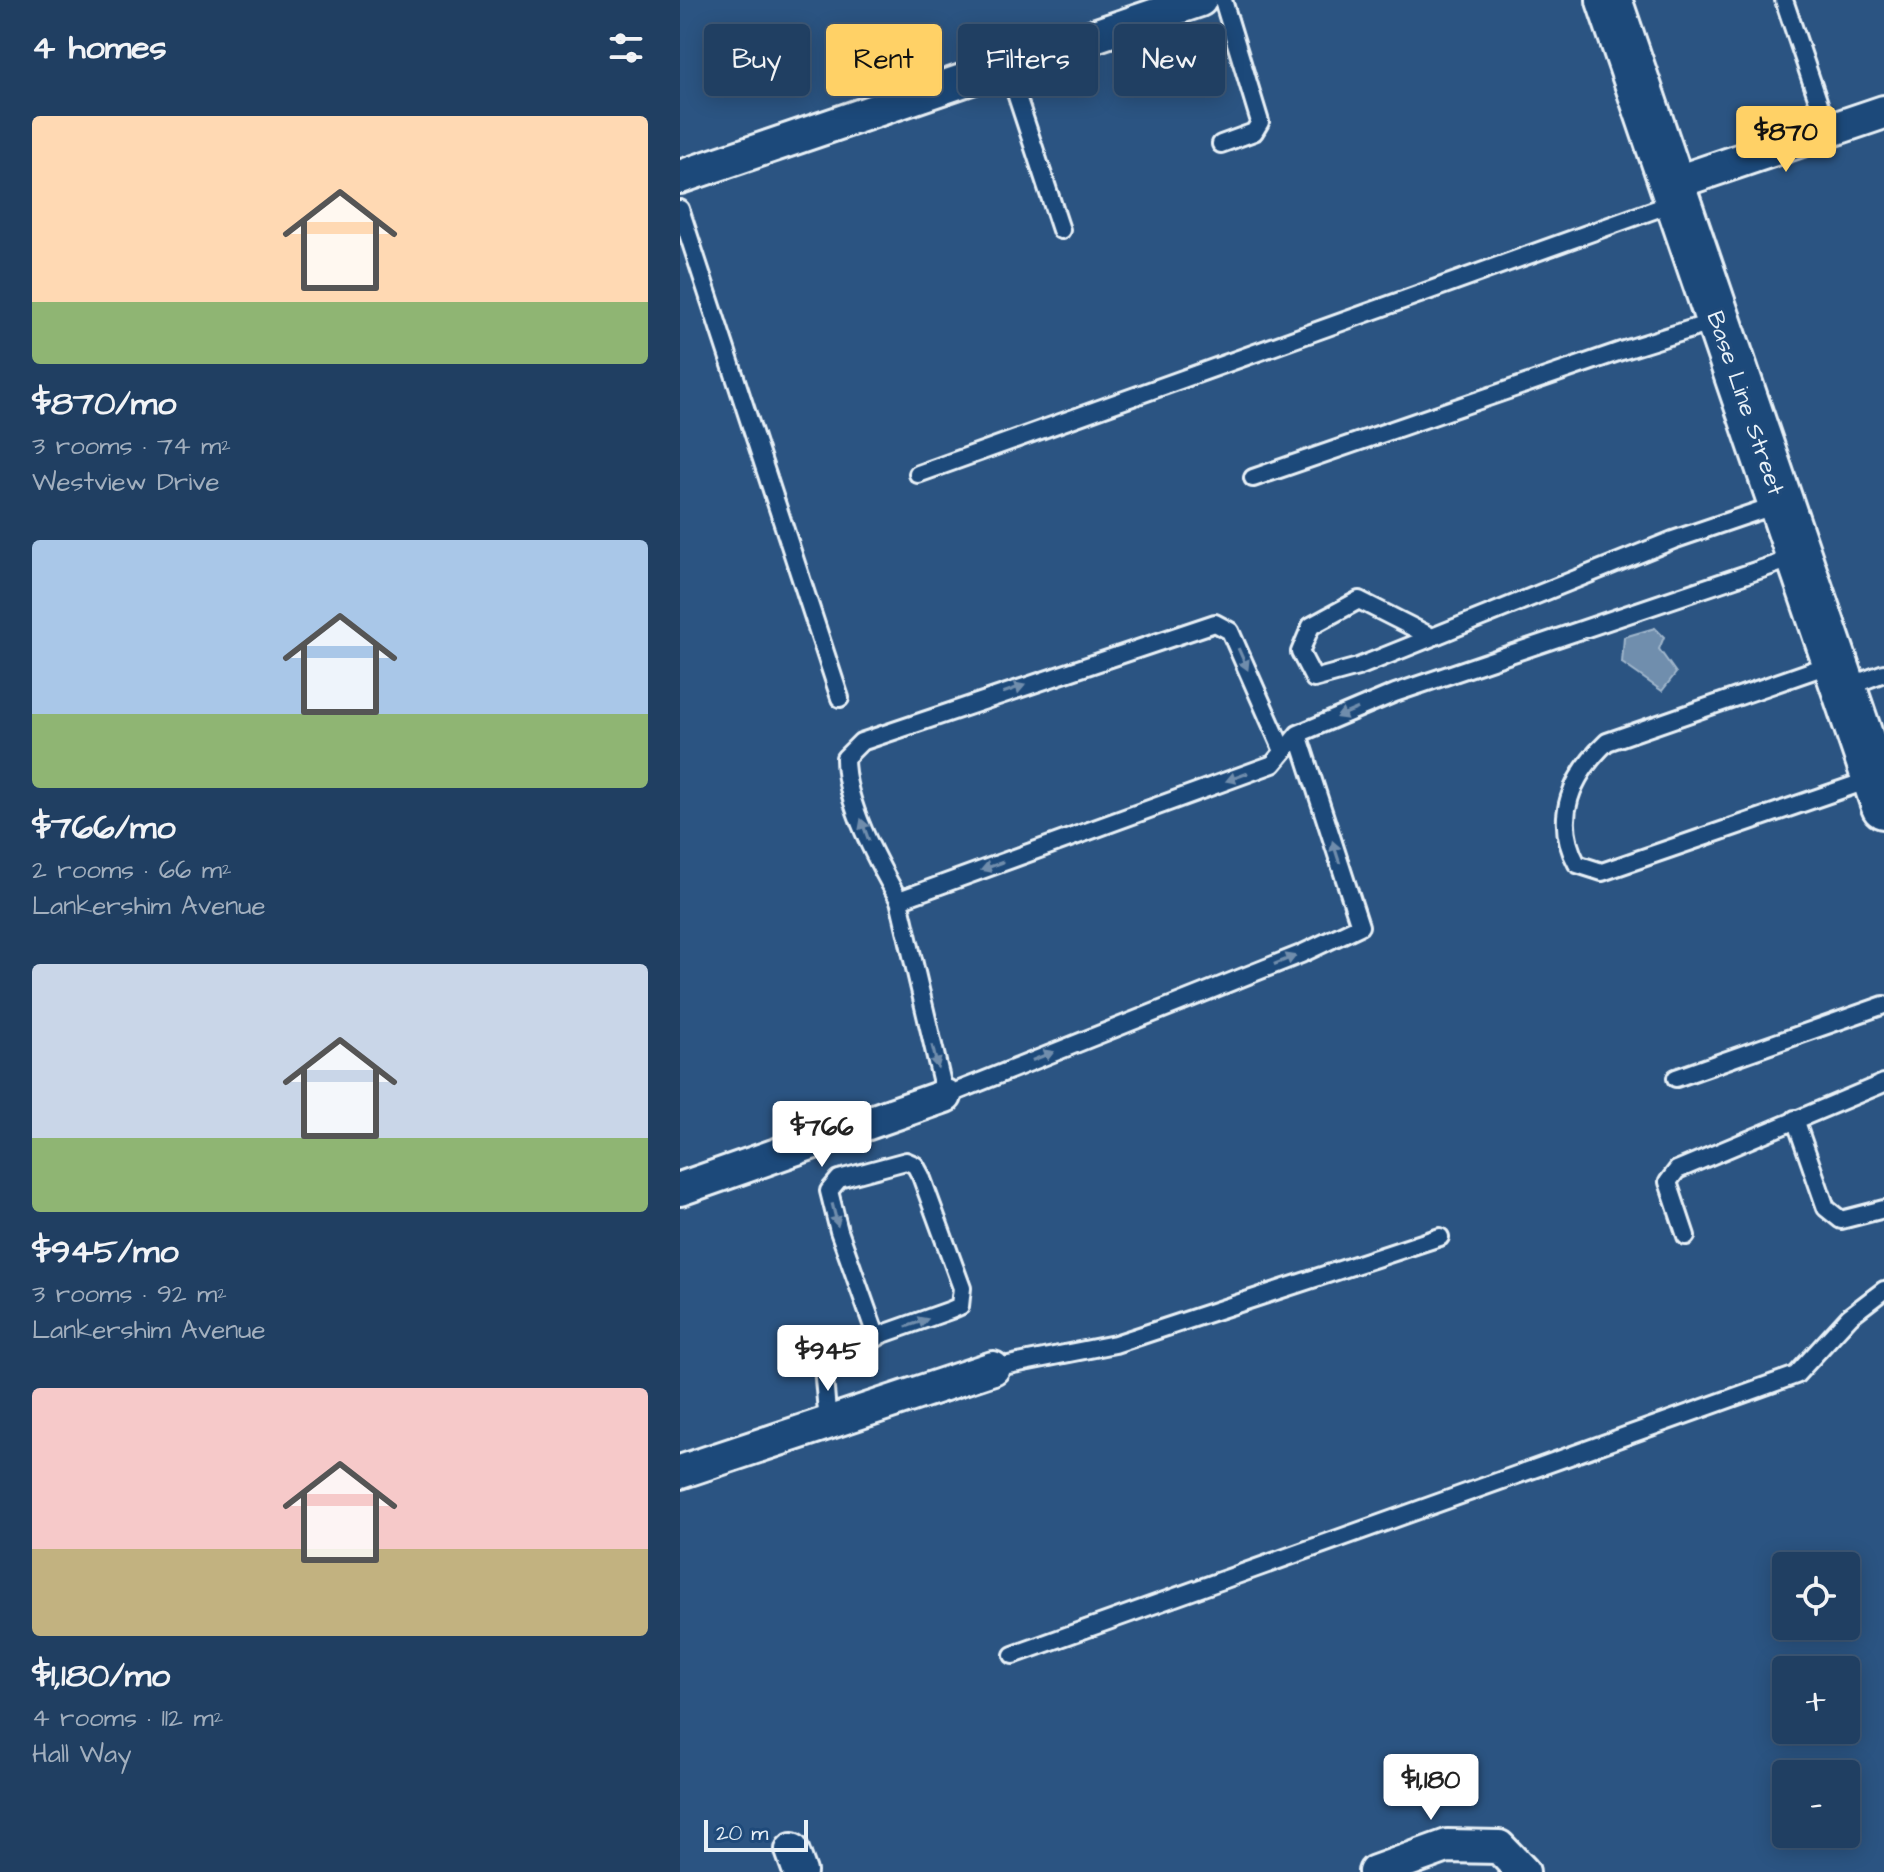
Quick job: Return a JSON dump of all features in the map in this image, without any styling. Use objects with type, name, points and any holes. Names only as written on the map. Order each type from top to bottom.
[{"type":"main road","name":"Base Line Street","points":[[1609,0],[1799,556],[1855,675],[1879,792]]},
{"type":"street","points":[[1098,35],[1200,0]]},
{"type":"street","points":[[680,177],[958,83]]},
{"type":"street","points":[[1674,193],[1828,130],[1884,112]]},
{"type":"street","points":[[680,1189],[945,1096]]},
{"type":"street","points":[[680,1472],[993,1368]]},
{"type":"street","points":[[1375,1872],[1447,1846],[1499,1847],[1523,1872]]},
{"type":"lane","points":[[1221,144],[1254,132],[1260,122],[1223,0]]},
{"type":"lane","points":[[1784,0],[1828,130]]},
{"type":"lane","points":[[1017,96],[1061,230]]},
{"type":"lane","points":[[918,474],[1674,193]]},
{"type":"lane","points":[[680,209],[840,698]]},
{"type":"lane","points":[[1253,478],[1621,351],[1718,321]]},
{"type":"lane","points":[[1430,636],[1359,600],[1311,626],[1300,652],[1314,679],[1358,667],[1673,540],[1781,503]]},
{"type":"lane","points":[[899,900],[1273,764],[1298,734],[1395,693],[1799,556]]},
{"type":"lane","points":[[1283,751],[1230,631],[1215,623],[861,742],[845,758],[845,775],[875,859],[899,900],[945,1096],[1301,954],[1360,926],[1298,734]]},
{"type":"lane","points":[[1855,675],[1607,742],[1587,761],[1574,784],[1565,808],[1567,845],[1577,864],[1602,872],[1879,792]]},
{"type":"lane","points":[[1676,1078],[1884,1005]]},
{"type":"lane","points":[[1686,1236],[1668,1182],[1677,1170],[1884,1083]]},
{"type":"lane","points":[[1795,1119],[1826,1208],[1841,1220],[1884,1209]]},
{"type":"lane","points":[[828,1423],[823,1367],[835,1351],[877,1338],[951,1310],[960,1306],[963,1299],[962,1288],[921,1176],[915,1165],[906,1161],[839,1179],[829,1191],[839,1231],[877,1338]]},
{"type":"lane","points":[[993,1368],[1115,1344],[1440,1237]]},
{"type":"lane","points":[[1013,1655],[1796,1375],[1850,1316],[1884,1290]]},
{"type":"water","points":[[1655,628],[1664,637],[1659,649],[1676,673],[1662,691],[1622,663],[1624,637]]}]
